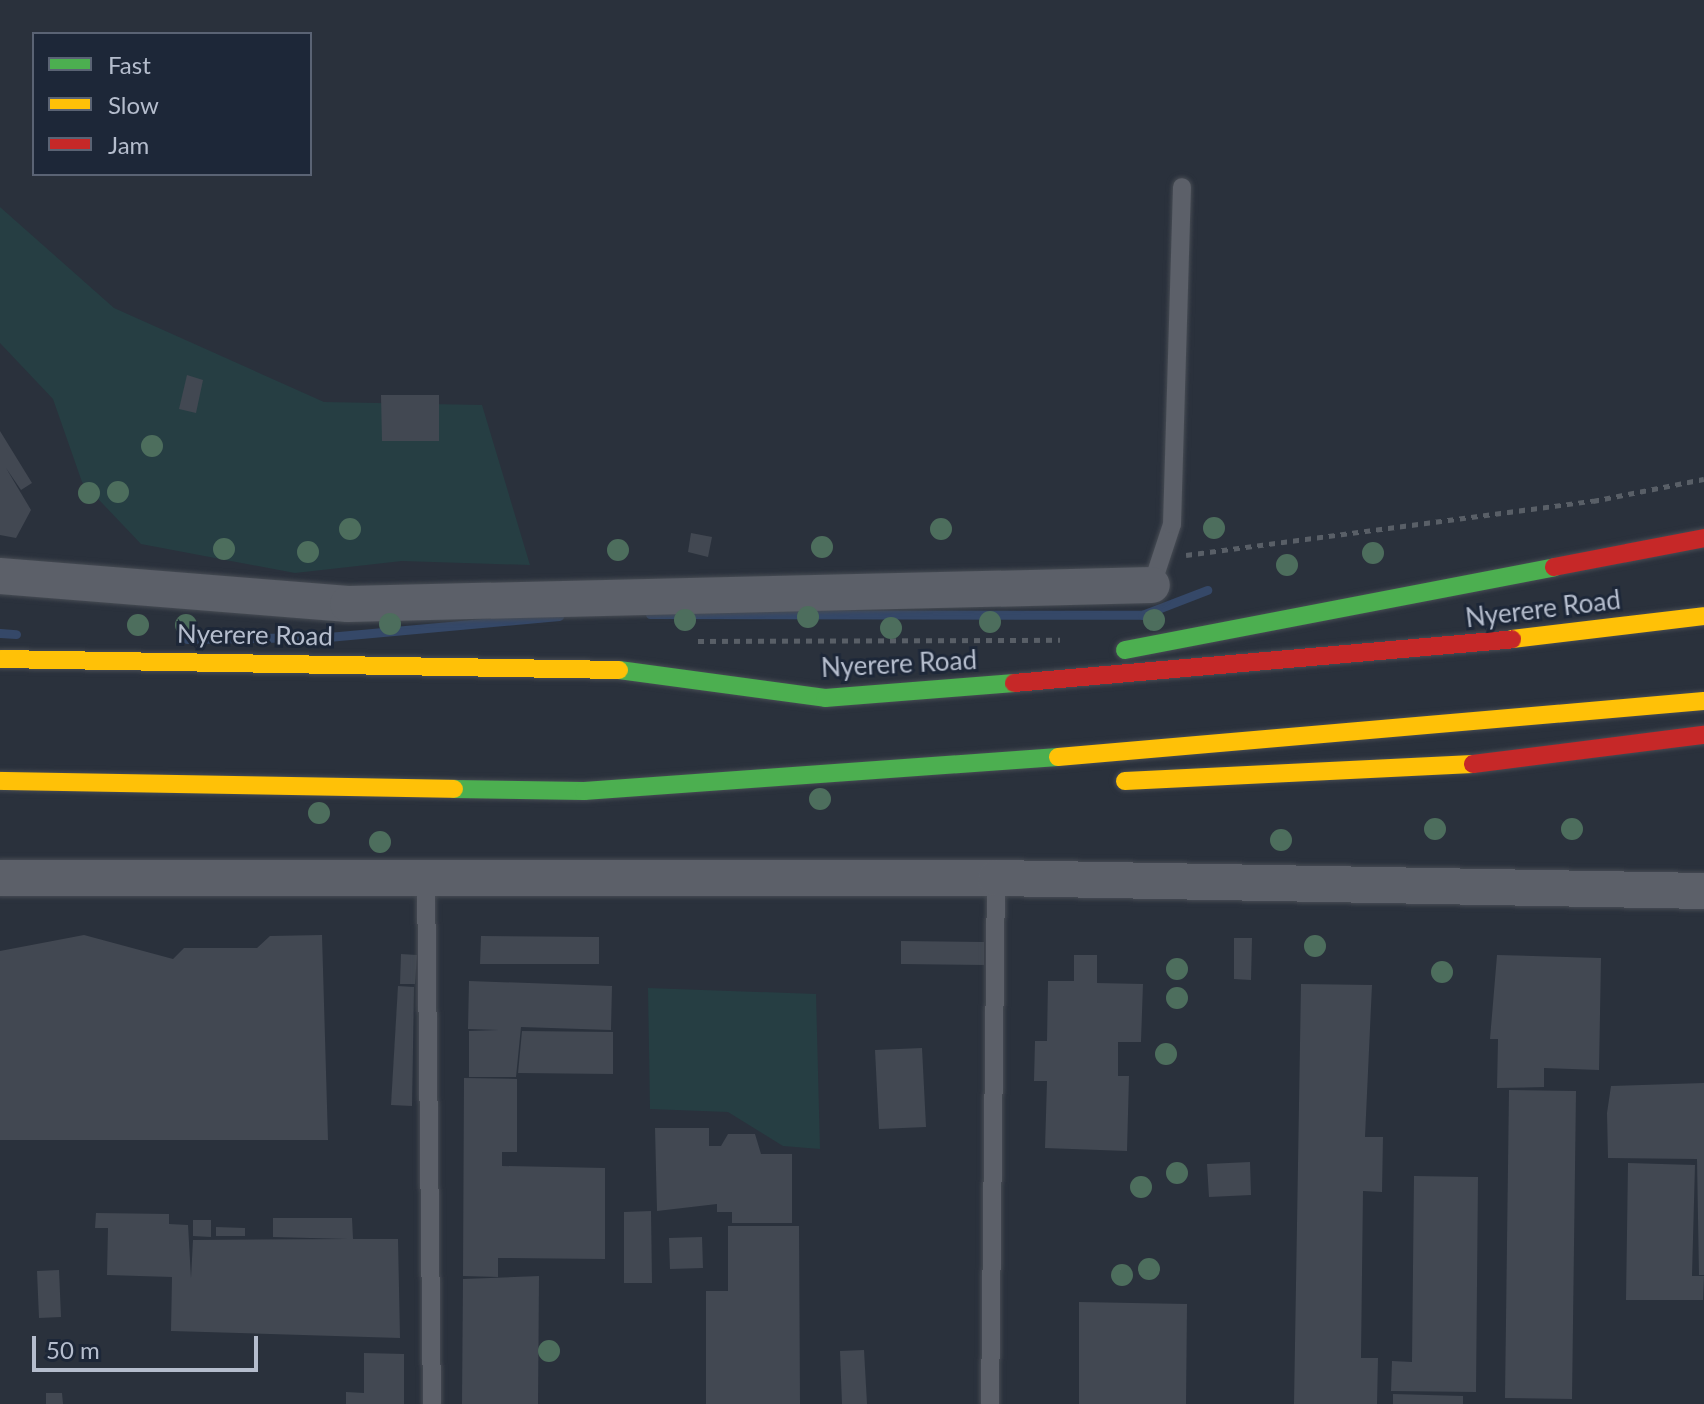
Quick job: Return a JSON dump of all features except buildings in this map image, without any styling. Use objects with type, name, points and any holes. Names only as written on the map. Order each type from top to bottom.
[{"type":"highway","points":[[930,690],[1704,538]]},
{"type":"highway","name":"Nyerere Road","points":[[0,659],[593,666],[825,698],[1403,652],[1704,616]]},
{"type":"highway","points":[[0,781],[584,791],[1399,733],[1704,701]]},
{"type":"highway","points":[[1110,781],[1429,769],[1704,735]]},
{"type":"highway","points":[[808,773],[1048,780]]},
{"type":"street","points":[[0,576],[348,604],[1152,585]]},
{"type":"street","points":[[0,878],[996,878],[1704,891]]},
{"type":"lane","points":[[1152,585],[1172,524],[1182,187]]},
{"type":"lane","points":[[990,1404],[996,878]]},
{"type":"lane","points":[[426,879],[432,1404]]},
{"type":"green space","points":[[0,207],[114,308],[324,402],[482,405],[530,565],[402,561],[295,573],[141,544],[82,482],[53,399],[0,343]]},
{"type":"green space","points":[[648,988],[816,994],[820,1149],[783,1146],[728,1112],[650,1109]]},
{"type":"waterway","points":[[650,614],[1142,615],[1207,590]]},
{"type":"waterway","points":[[187,639],[328,637],[559,616]]},
{"type":"waterway","points":[[0,633],[16,634]]},
{"type":"traffic: fast","points":[[1125,650],[1554,567]]},
{"type":"traffic: fast","points":[[619,670],[825,698],[1014,683]]},
{"type":"traffic: fast","points":[[454,789],[584,791],[1058,757]]},
{"type":"traffic: slow","points":[[1512,639],[1704,616]]},
{"type":"traffic: slow","points":[[0,659],[619,670]]},
{"type":"traffic: slow","points":[[1058,757],[1704,701]]},
{"type":"traffic: slow","points":[[1125,781],[1473,764]]},
{"type":"traffic: slow","points":[[0,781],[454,789]]},
{"type":"traffic: jam","points":[[1554,567],[1704,538]]},
{"type":"traffic: jam","points":[[1014,683],[1512,639]]},
{"type":"traffic: jam","points":[[1473,764],[1704,735]]}]
